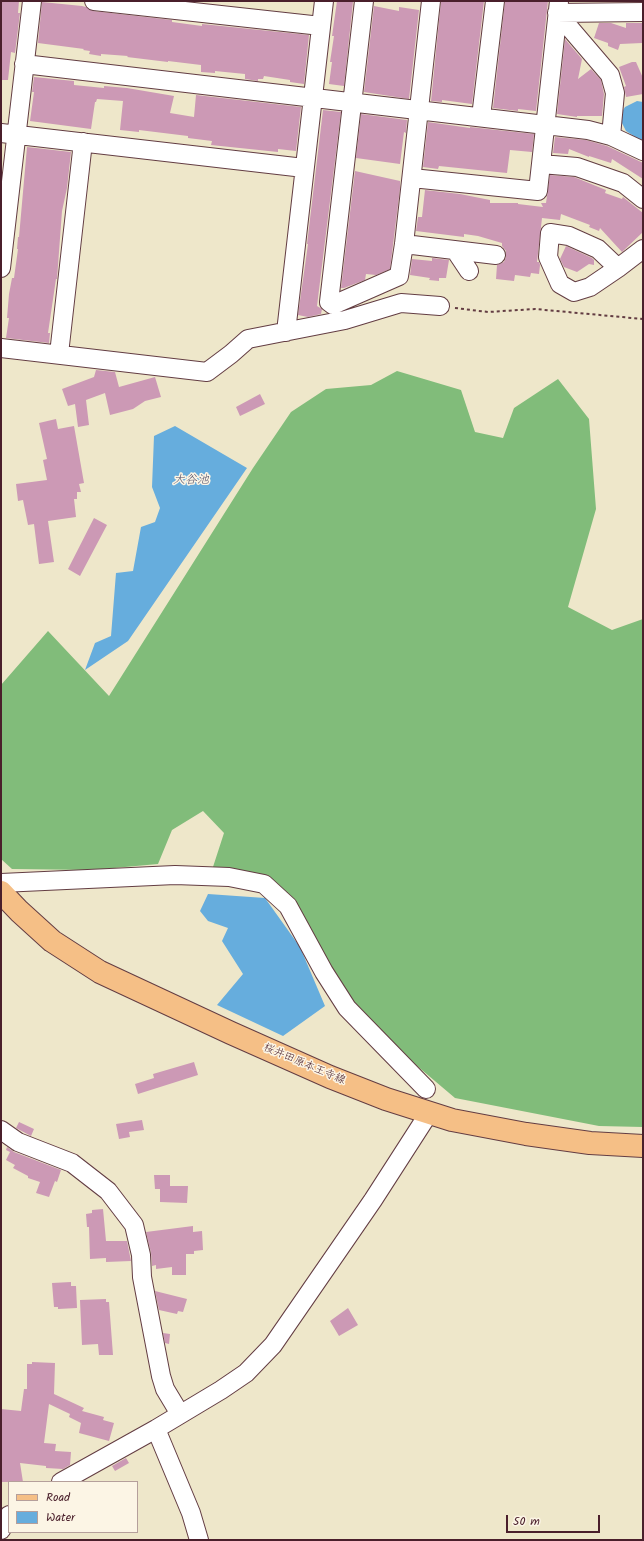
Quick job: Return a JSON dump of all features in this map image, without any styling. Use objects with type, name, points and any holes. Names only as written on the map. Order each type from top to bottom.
[{"type":"main road","name":"桜井田原本王寺線","points":[[1,892],[19,911],[52,941],[100,972],[330,1077],[386,1099],[452,1120],[526,1134],[590,1143],[643,1146]]},
{"type":"street","points":[[1,268],[8,134],[24,64],[32,1]]},
{"type":"street","points":[[94,1],[321,26]]},
{"type":"street","points":[[286,332],[324,1]]},
{"type":"street","points":[[364,1],[329,302],[333,305],[399,276],[412,178],[431,1]]},
{"type":"street","points":[[481,117],[495,1]]},
{"type":"street","points":[[412,178],[538,191],[544,124],[558,7]]},
{"type":"street","points":[[558,7],[643,12]]},
{"type":"street","points":[[558,7],[610,75],[615,93],[611,136]]},
{"type":"street","points":[[24,64],[588,130],[611,136],[643,151]]},
{"type":"street","points":[[8,134],[304,168]]},
{"type":"street","points":[[59,354],[83,142]]},
{"type":"street","points":[[541,164],[576,167],[623,184],[643,199]]},
{"type":"street","points":[[404,244],[496,255]]},
{"type":"street","points":[[618,268],[643,249]]},
{"type":"street","points":[[455,250],[469,271]]},
{"type":"street","points":[[1,348],[207,372],[248,339],[345,320],[401,303],[440,306]]},
{"type":"street","points":[[1,883],[175,875],[229,877],[264,884],[288,906],[324,972],[347,1008],[426,1088]]},
{"type":"street","points":[[64,1481],[156,1429],[246,1373],[273,1345],[373,1200],[429,1113]]},
{"type":"street","points":[[1,1130],[18,1142],[72,1163],[108,1191],[134,1225],[141,1255],[142,1277],[161,1376],[165,1389],[180,1414]]},
{"type":"street","points":[[156,1429],[191,1513],[199,1540]]},
{"type":"street","points":[[1,1530],[8,1517]]},
{"type":"path","points":[[440,306],[488,312],[535,309],[643,319]]},
{"type":"green space","points":[[397,371],[461,390],[475,432],[503,438],[514,408],[558,379],[589,419],[596,509],[568,607],[612,630],[643,619],[643,1127],[599,1126],[455,1098],[403,1054],[365,1019],[328,962],[289,895],[212,870],[224,833],[203,811],[172,830],[158,864],[92,870],[12,869],[1,859],[1,685],[48,631],[109,696],[253,468],[291,412],[326,389],[371,385]]},
{"type":"water","points":[[637,101],[643,102],[643,142],[626,131],[619,117],[625,107]]},
{"type":"water","name":"大谷池","points":[[175,426],[247,468],[128,641],[85,670],[95,643],[111,636],[116,573],[133,571],[141,527],[155,522],[160,508],[152,487],[154,436]]},
{"type":"water","points":[[208,894],[265,898],[300,947],[325,1006],[283,1036],[217,1005],[243,974],[222,941],[228,928],[208,921],[200,911]]},
{"type":"building","points":[[1,1],[19,1],[18,13],[20,13],[15,53],[11,52],[8,80],[1,80]]},
{"type":"building","points":[[337,1],[353,1],[344,86],[329,84],[332,62],[330,62],[334,36],[332,36]]},
{"type":"building","points":[[441,1],[484,1],[472,104],[442,100],[442,102],[431,101]]},
{"type":"building","points":[[505,1],[548,1],[536,111],[518,109],[518,111],[493,108]]},
{"type":"building","points":[[42,2],[82,6],[93,11],[172,20],[172,22],[202,26],[202,24],[309,35],[304,84],[264,76],[263,79],[258,79],[258,81],[245,79],[245,74],[215,71],[215,73],[201,72],[201,65],[127,57],[128,56],[101,54],[101,56],[89,54],[90,51],[83,50],[84,49],[38,43]]},
{"type":"building","points":[[374,6],[399,11],[399,7],[419,10],[409,99],[364,92]]},
{"type":"building","points":[[599,23],[611,23],[626,28],[626,23],[642,23],[642,43],[620,44],[618,50],[608,46],[608,43],[594,38]]},
{"type":"building","points":[[565,39],[582,59],[578,79],[591,69],[601,80],[604,94],[602,116],[577,117],[557,114]]},
{"type":"building","points":[[636,62],[643,78],[643,94],[626,97],[624,87],[626,86],[619,67]]},
{"type":"building","points":[[34,77],[74,81],[74,85],[104,88],[104,86],[127,88],[174,96],[170,113],[194,117],[196,95],[301,107],[296,151],[278,149],[278,152],[211,145],[212,141],[188,138],[188,136],[139,130],[139,132],[120,130],[123,101],[97,99],[95,102],[91,129],[30,121],[34,92],[32,92]]},
{"type":"building","points":[[323,110],[341,112],[317,306],[322,309],[321,314],[308,317],[298,315],[308,244]]},
{"type":"building","points":[[361,114],[407,120],[400,164],[356,158]]},
{"type":"building","points":[[428,122],[470,128],[534,134],[532,152],[510,150],[507,173],[439,166],[438,169],[423,167]]},
{"type":"building","points":[[555,137],[586,140],[607,146],[639,161],[643,163],[643,179],[612,159],[611,163],[589,157],[569,149],[568,154],[553,153]]},
{"type":"building","points":[[27,147],[71,152],[67,188],[62,211],[57,279],[48,333],[50,333],[49,343],[6,338],[9,318],[7,318],[9,294],[12,278],[14,278],[18,249]]},
{"type":"building","points":[[355,171],[400,181],[400,189],[390,269],[376,275],[366,274],[365,280],[341,288]]},
{"type":"building","points":[[550,175],[574,177],[606,190],[605,193],[622,199],[623,197],[643,213],[643,232],[622,252],[600,228],[599,231],[589,227],[590,225],[561,214],[560,220],[542,218],[537,262],[539,262],[540,265],[539,274],[531,273],[530,277],[515,275],[514,281],[496,279],[497,265],[504,262],[506,257],[506,251],[502,246],[502,243],[478,236],[464,234],[464,237],[416,231],[418,217],[422,217],[425,190],[460,194],[490,200],[490,203],[518,203],[543,207],[541,203],[546,203]]},
{"type":"building","points":[[566,246],[592,258],[594,260],[594,265],[589,264],[577,272],[564,267],[560,259]]},
{"type":"building","points":[[432,258],[449,260],[446,278],[439,278],[439,281],[410,275],[412,259],[432,261]]},
{"type":"building","points":[[96,370],[115,372],[119,387],[155,377],[161,397],[145,401],[133,409],[110,415],[105,393],[86,400],[89,425],[78,427],[75,404],[68,406],[62,389],[94,377]]},
{"type":"building","points":[[260,394],[265,404],[240,416],[236,407]]},
{"type":"building","points":[[56,419],[58,429],[74,426],[84,483],[79,484],[81,492],[77,492],[77,499],[74,499],[76,517],[48,521],[54,562],[39,564],[34,524],[28,525],[23,500],[18,501],[16,484],[47,480],[43,460],[47,459],[39,423]]},
{"type":"building","points":[[94,518],[107,525],[80,576],[68,569]]},
{"type":"building","points":[[194,1062],[198,1075],[138,1094],[135,1084],[154,1078],[153,1074]]},
{"type":"building","points":[[142,1120],[144,1130],[129,1132],[130,1137],[119,1139],[116,1124]]},
{"type":"building","points":[[19,1122],[34,1129],[31,1136],[16,1128]]},
{"type":"building","points":[[7,1147],[14,1152],[61,1170],[57,1182],[55,1181],[49,1197],[36,1193],[40,1182],[28,1178],[28,1176],[13,1168],[15,1165],[6,1160],[10,1152],[6,1150]]},
{"type":"building","points":[[154,1175],[170,1175],[170,1186],[188,1186],[187,1203],[160,1202],[160,1189],[155,1189]]},
{"type":"building","points":[[103,1209],[106,1241],[127,1241],[131,1261],[106,1262],[106,1258],[90,1259],[89,1227],[87,1227],[86,1214],[92,1213],[92,1210]]},
{"type":"building","points":[[193,1226],[193,1232],[202,1231],[203,1250],[194,1251],[194,1254],[186,1254],[186,1275],[172,1275],[172,1267],[156,1269],[156,1265],[152,1266],[151,1253],[146,1232]]},
{"type":"building","points":[[71,1282],[71,1286],[76,1286],[77,1308],[58,1309],[58,1307],[54,1307],[52,1283]]},
{"type":"building","points":[[155,1291],[187,1299],[183,1312],[178,1311],[177,1314],[159,1310]]},
{"type":"building","points":[[106,1299],[106,1302],[109,1302],[113,1355],[99,1355],[98,1344],[82,1345],[80,1300]]},
{"type":"building","points":[[348,1308],[358,1325],[339,1336],[330,1321]]},
{"type":"building","points":[[163,1333],[170,1334],[169,1344],[165,1343]]},
{"type":"building","points":[[32,1362],[55,1363],[54,1394],[84,1408],[82,1411],[104,1417],[103,1420],[114,1423],[109,1441],[79,1433],[81,1423],[69,1417],[70,1414],[49,1404],[44,1443],[56,1444],[55,1451],[71,1452],[70,1465],[63,1469],[46,1468],[46,1466],[20,1463],[23,1481],[1,1482],[1,1409],[21,1411],[24,1389],[27,1389],[27,1364],[32,1364]]},
{"type":"building","points":[[126,1458],[129,1463],[115,1471],[112,1466]]}]
